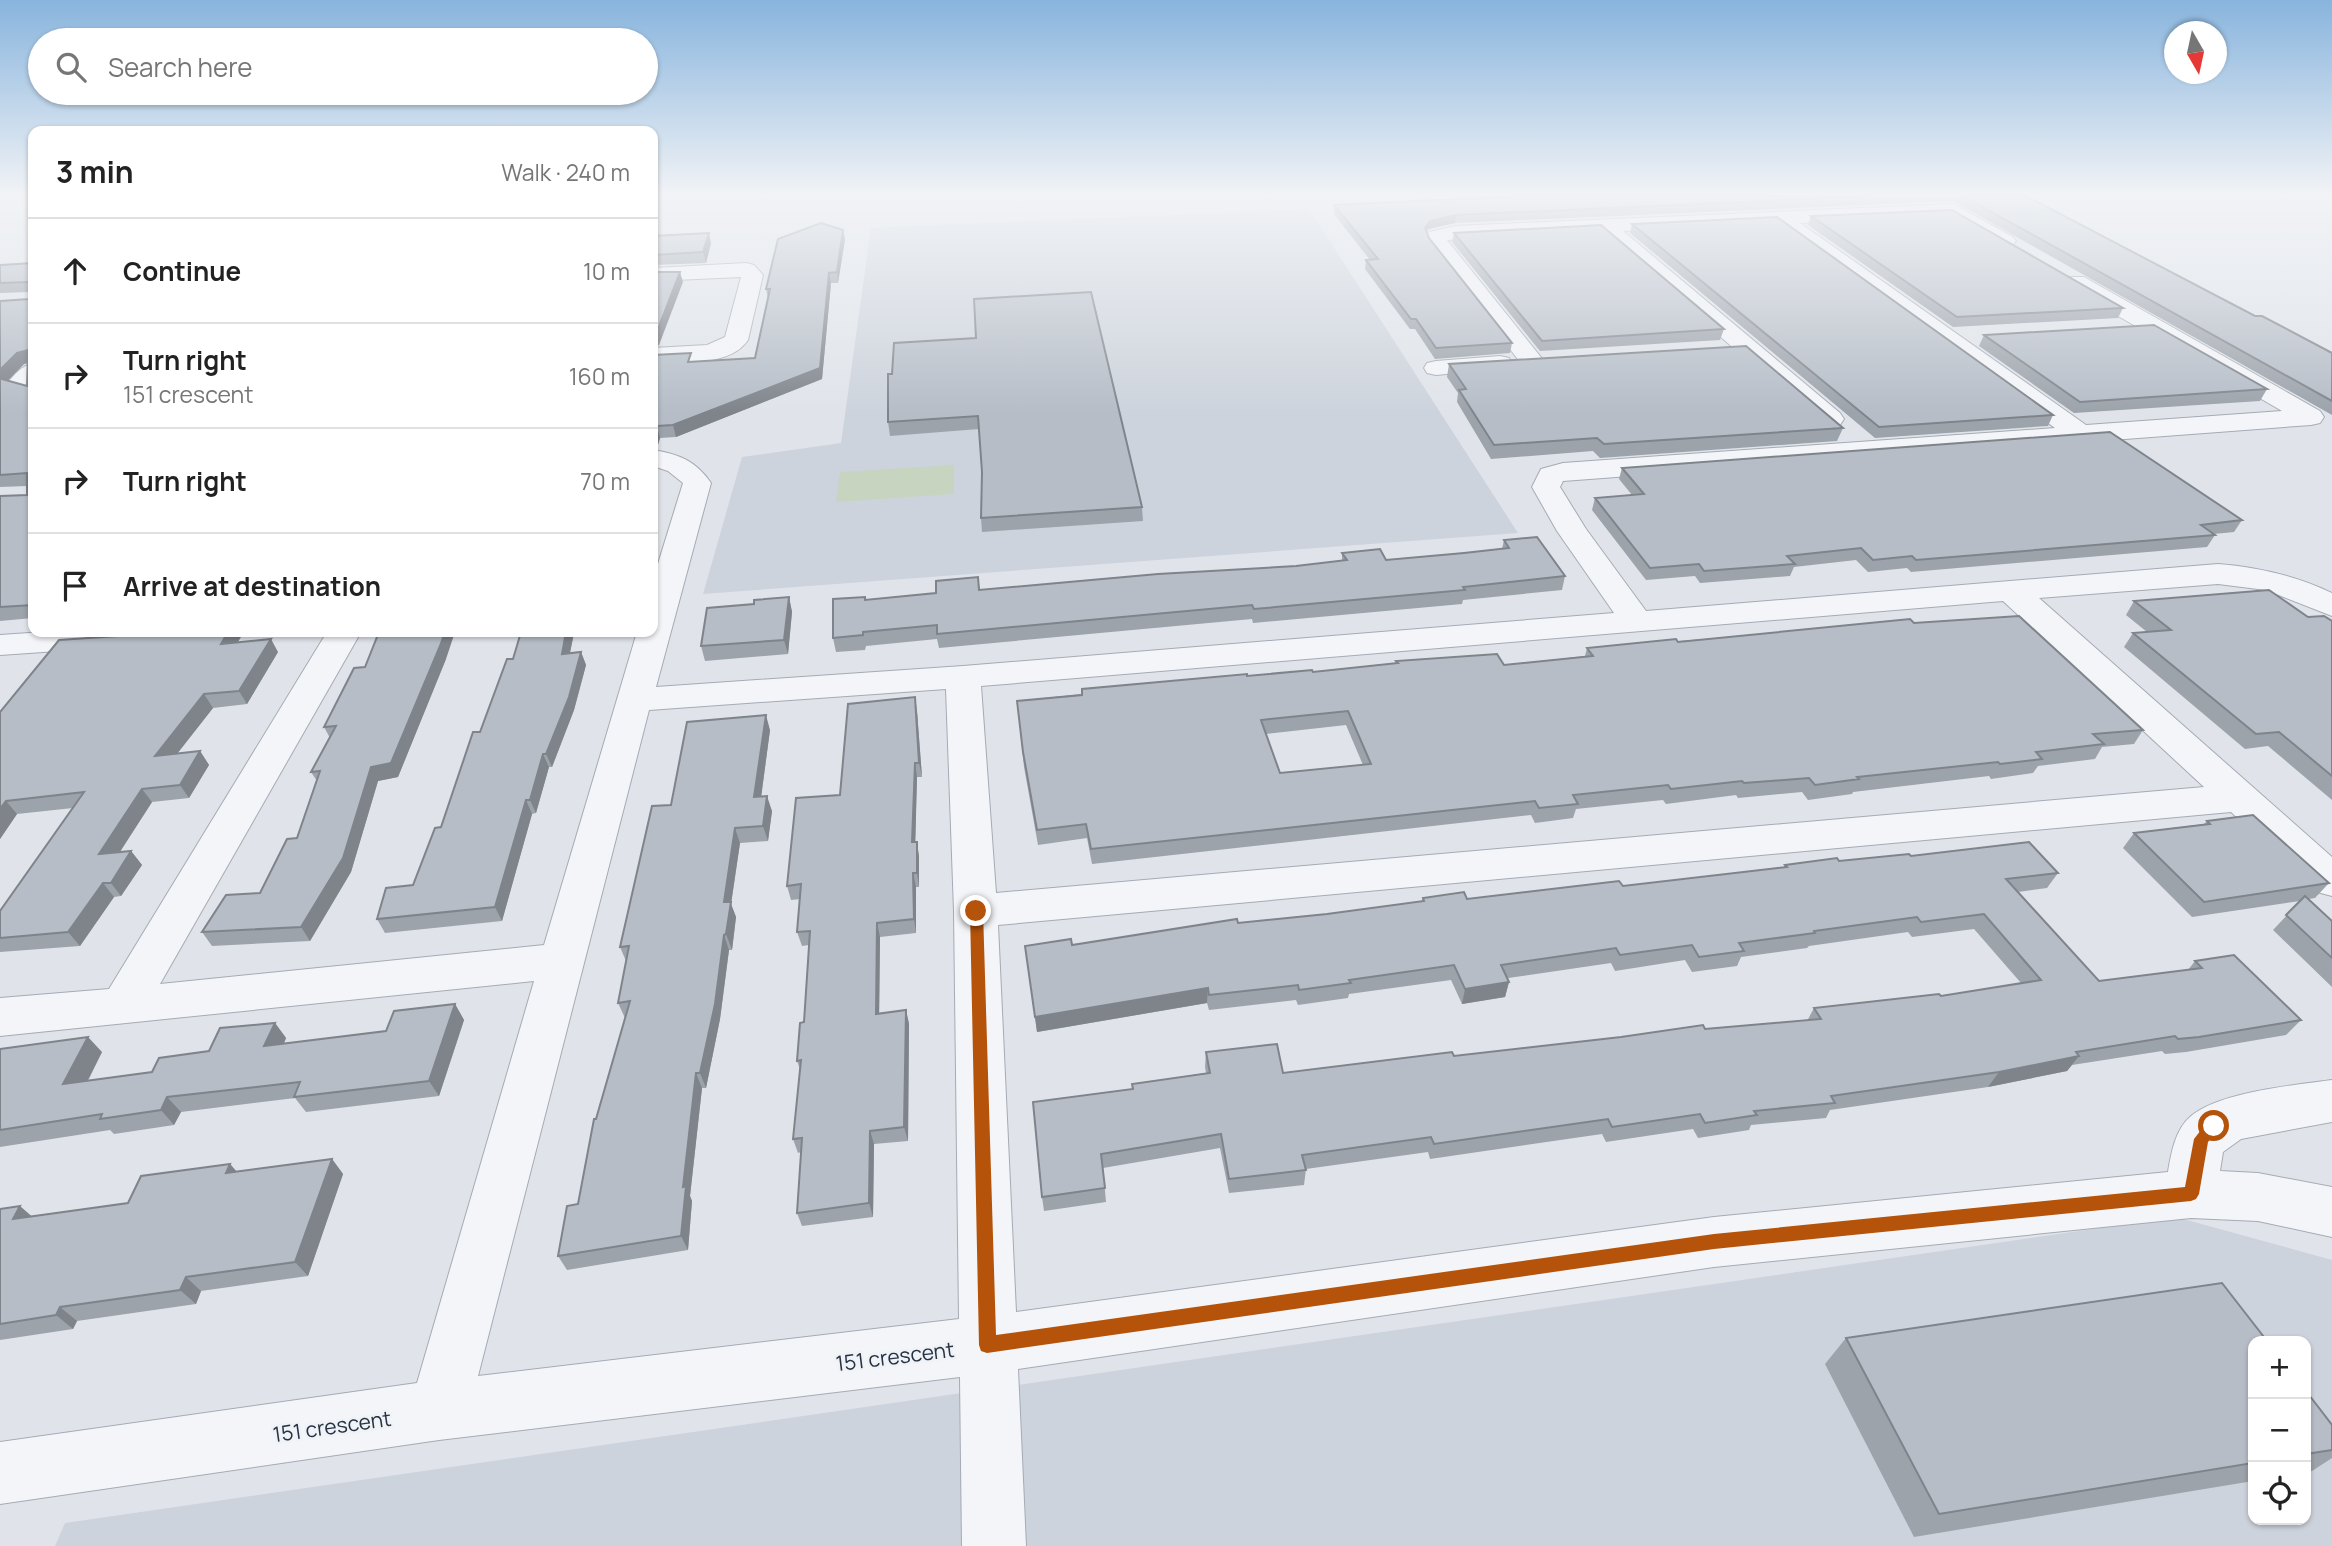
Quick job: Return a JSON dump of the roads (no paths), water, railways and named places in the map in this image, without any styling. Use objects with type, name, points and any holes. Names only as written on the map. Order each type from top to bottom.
[{"type":"street","points":[[1458,268],[1532,361]]},
{"type":"street","points":[[1655,268],[1865,447]]},
{"type":"street","points":[[1849,268],[2078,432]]},
{"type":"street","points":[[658,274],[746,270],[752,275],[736,340],[729,346],[710,352],[658,355]]},
{"type":"street","points":[[2057,272],[2150,326],[2325,420]]},
{"type":"street","points":[[2109,328],[2150,326]]},
{"type":"street","points":[[1945,338],[1986,335]]},
{"type":"street","points":[[1708,350],[1748,348]]},
{"type":"street","points":[[1436,368],[1559,359]]},
{"type":"street","points":[[28,376],[20,384],[28,386]]},
{"type":"street","points":[[1636,621],[1572,531],[1546,487],[1551,475],[1865,447],[2078,432],[2325,420]]},
{"type":"street","points":[[658,459],[687,469],[697,483],[658,598]]},
{"type":"street","points":[[634,700],[963,677],[2218,574],[2251,576],[2281,583],[2307,592],[2332,606]]},
{"type":"street","points":[[2012,592],[2332,881]]},
{"type":"street","points":[[0,671],[12,644],[114,637]]},
{"type":"street","points":[[123,1006],[341,637]]},
{"type":"street","points":[[439,1410],[634,700],[649,637]]},
{"type":"street","points":[[963,677],[976,911],[994,1546]]},
{"type":"street","points":[[976,911],[2238,797]]},
{"type":"street","points":[[0,1017],[562,961]]},
{"type":"street","points":[[2191,1194],[2202,1139],[2214,1126],[2232,1119],[2332,1101]]},
{"type":"street","name":"151 crescent","points":[[0,1473],[439,1410],[987,1345],[1714,1242],[2191,1194],[2258,1197],[2332,1212]]}]
